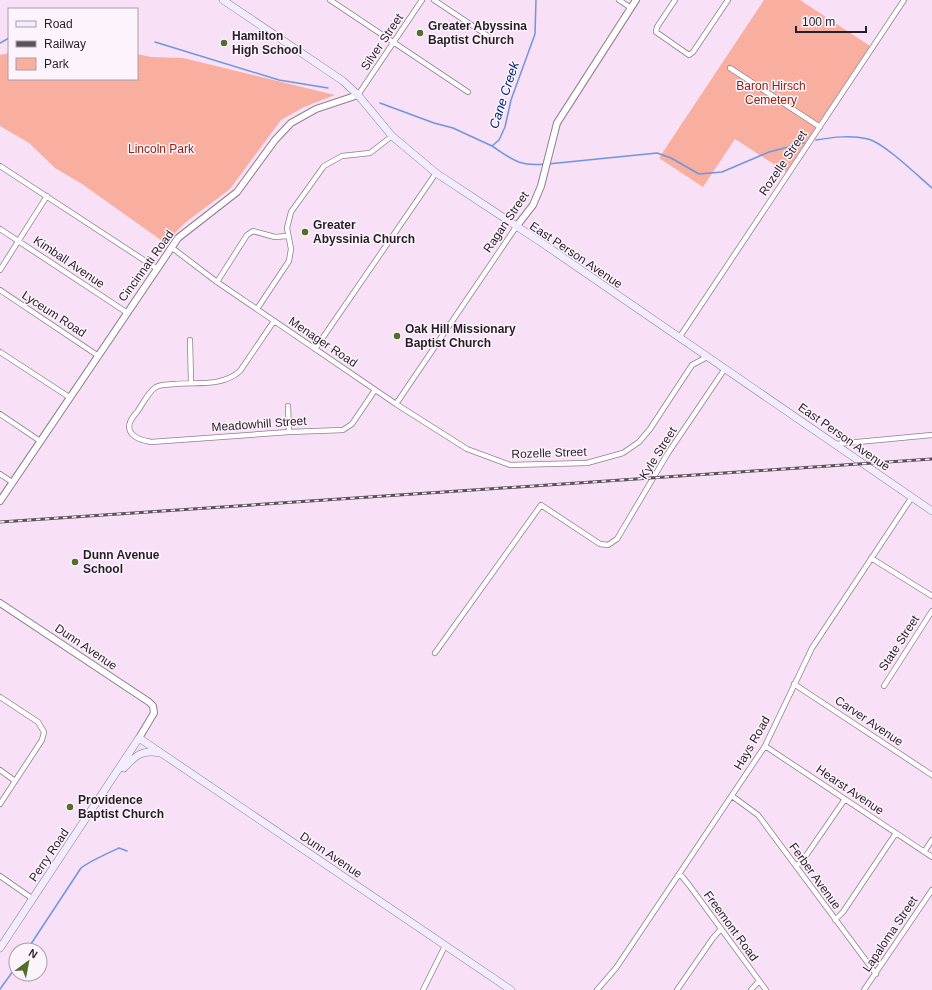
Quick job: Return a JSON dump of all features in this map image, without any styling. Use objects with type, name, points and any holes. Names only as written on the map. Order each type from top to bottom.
[{"type":"main road","name":"East Person Avenue","points":[[226,1],[343,82],[358,95],[392,136],[436,173],[932,510]]},
{"type":"main road","name":"Dunn Avenue","points":[[139,738],[511,990]]},
{"type":"main road","name":"Perry Road","points":[[0,948],[2,939],[33,899],[139,738]]},
{"type":"main road","points":[[112,780],[137,755],[151,752],[164,754]]},
{"type":"street","points":[[330,0],[468,92]]},
{"type":"street","name":"Silver Street","points":[[358,95],[422,0]]},
{"type":"street","points":[[434,0],[488,36]]},
{"type":"street","points":[[620,0],[631,8]]},
{"type":"street","name":"Ragan Street","points":[[396,404],[533,204],[542,180],[557,123],[636,0]]},
{"type":"street","points":[[675,0],[657,27],[656,32],[689,55],[693,52],[728,0]]},
{"type":"street","name":"Rozelle Street","points":[[678,338],[904,0]]},
{"type":"street","points":[[730,68],[820,127]]},
{"type":"street","name":"Cincinnati Road","points":[[0,501],[97,354],[178,238],[237,192],[275,140],[291,123],[316,109],[358,95]]},
{"type":"street","points":[[257,309],[289,261],[291,249],[287,236],[288,219],[291,212],[324,166],[342,156],[370,153],[392,136]]},
{"type":"street","points":[[0,166],[156,268]]},
{"type":"street","points":[[315,349],[436,173]]},
{"type":"street","points":[[0,270],[20,241],[47,196]]},
{"type":"street","name":"Kimball Avenue","points":[[0,229],[126,312]]},
{"type":"street","points":[[217,282],[248,235],[253,231],[275,237],[287,236]]},
{"type":"street","name":"Menager Road","points":[[171,247],[217,282],[375,390],[467,449]]},
{"type":"street","name":"Lyceum Road","points":[[0,290],[97,354]]},
{"type":"street","points":[[190,340],[191,382],[221,382],[240,371],[274,321]]},
{"type":"street","points":[[0,352],[69,397]]},
{"type":"street","name":"Rozelle Street","points":[[467,449],[510,465],[588,463],[623,453],[639,442],[650,430],[692,365],[707,357]]},
{"type":"street","name":"Kyle Street","points":[[436,653],[540,505],[600,544],[608,545],[617,539],[668,453],[724,370]]},
{"type":"street","name":"Meadowhill Street","points":[[191,382],[156,387],[149,393],[129,423],[130,430],[134,436],[140,440],[151,442],[289,432],[343,430],[352,424],[375,390]]},
{"type":"street","points":[[288,406],[289,432]]},
{"type":"street","points":[[0,414],[40,441]]},
{"type":"street","points":[[836,444],[932,435]]},
{"type":"street","points":[[0,474],[12,482]]},
{"type":"street","name":"Hays Road","points":[[596,990],[616,968],[765,746],[812,648],[912,497]]},
{"type":"street","points":[[871,558],[932,596]]},
{"type":"street","name":"Dunn Avenue","points":[[0,603],[149,702],[153,706],[154,713]]},
{"type":"street","name":"State Street","points":[[884,686],[932,611]]},
{"type":"street","name":"Carver Avenue","points":[[794,684],[932,775]]},
{"type":"street","points":[[0,697],[38,722],[44,732],[42,740],[0,804]]},
{"type":"street","name":"Perry Road","points":[[139,738],[154,713]]},
{"type":"street","name":"Hearst Avenue","points":[[765,746],[924,852]]},
{"type":"street","points":[[0,770],[15,781]]},
{"type":"street","name":"Ferber Avenue","points":[[732,796],[758,815],[876,974]]},
{"type":"street","points":[[796,866],[803,860],[845,799]]},
{"type":"street","points":[[835,920],[843,912],[896,833]]},
{"type":"street","points":[[932,840],[924,852],[932,858]]},
{"type":"street","name":"Freemont Road","points":[[680,874],[766,990]]},
{"type":"street","points":[[0,876],[33,899]]},
{"type":"street","name":"Lapaloma Street","points":[[864,990],[932,890]]},
{"type":"street","points":[[677,990],[713,938],[721,929]]},
{"type":"street","points":[[423,990],[445,946]]},
{"type":"street","points":[[751,990],[759,981]]},
{"type":"green space","name":"Baron Hirsch Cemetery","points":[[764,0],[800,0],[870,46],[786,172],[735,139],[703,187],[659,158]]},
{"type":"green space","name":"Lincoln Park","points":[[8,53],[8,80],[138,80],[138,54],[151,57],[183,58],[335,95],[304,107],[281,120],[230,189],[186,222],[165,243],[82,184],[55,168],[29,143],[0,126],[0,55]]},
{"type":"waterway","name":"Cane Creek","points":[[380,103],[434,123],[453,128],[492,146],[499,140],[505,127],[511,100],[535,34],[536,0]]},
{"type":"waterway","name":"Cane Creek","points":[[0,43],[8,39]]},
{"type":"waterway","name":"Cane Creek","points":[[155,42],[279,80],[328,88]]},
{"type":"waterway","points":[[816,140],[836,137],[868,139],[892,153],[932,188]]},
{"type":"waterway","points":[[548,164],[657,153],[671,158],[699,174],[722,172],[769,152],[804,143]]},
{"type":"waterway","points":[[492,146],[516,161],[536,165],[545,164]]},
{"type":"waterway","points":[[32,942],[81,868],[119,848],[127,851]]},
{"type":"waterway","points":[[0,989],[8,978]]},
{"type":"railway","points":[[0,522],[932,459]]},
{"type":"place","name":"Greater Abyssina Baptist Church","points":[[420,33]]},
{"type":"place","name":"Hamilton High School","points":[[224,43]]},
{"type":"place","name":"Greater Abyssinia Church","points":[[305,232]]},
{"type":"place","name":"Oak Hill Missionary Baptist Church","points":[[397,336]]},
{"type":"place","name":"Dunn Avenue School","points":[[75,562]]},
{"type":"place","name":"Providence Baptist Church","points":[[70,807]]}]
